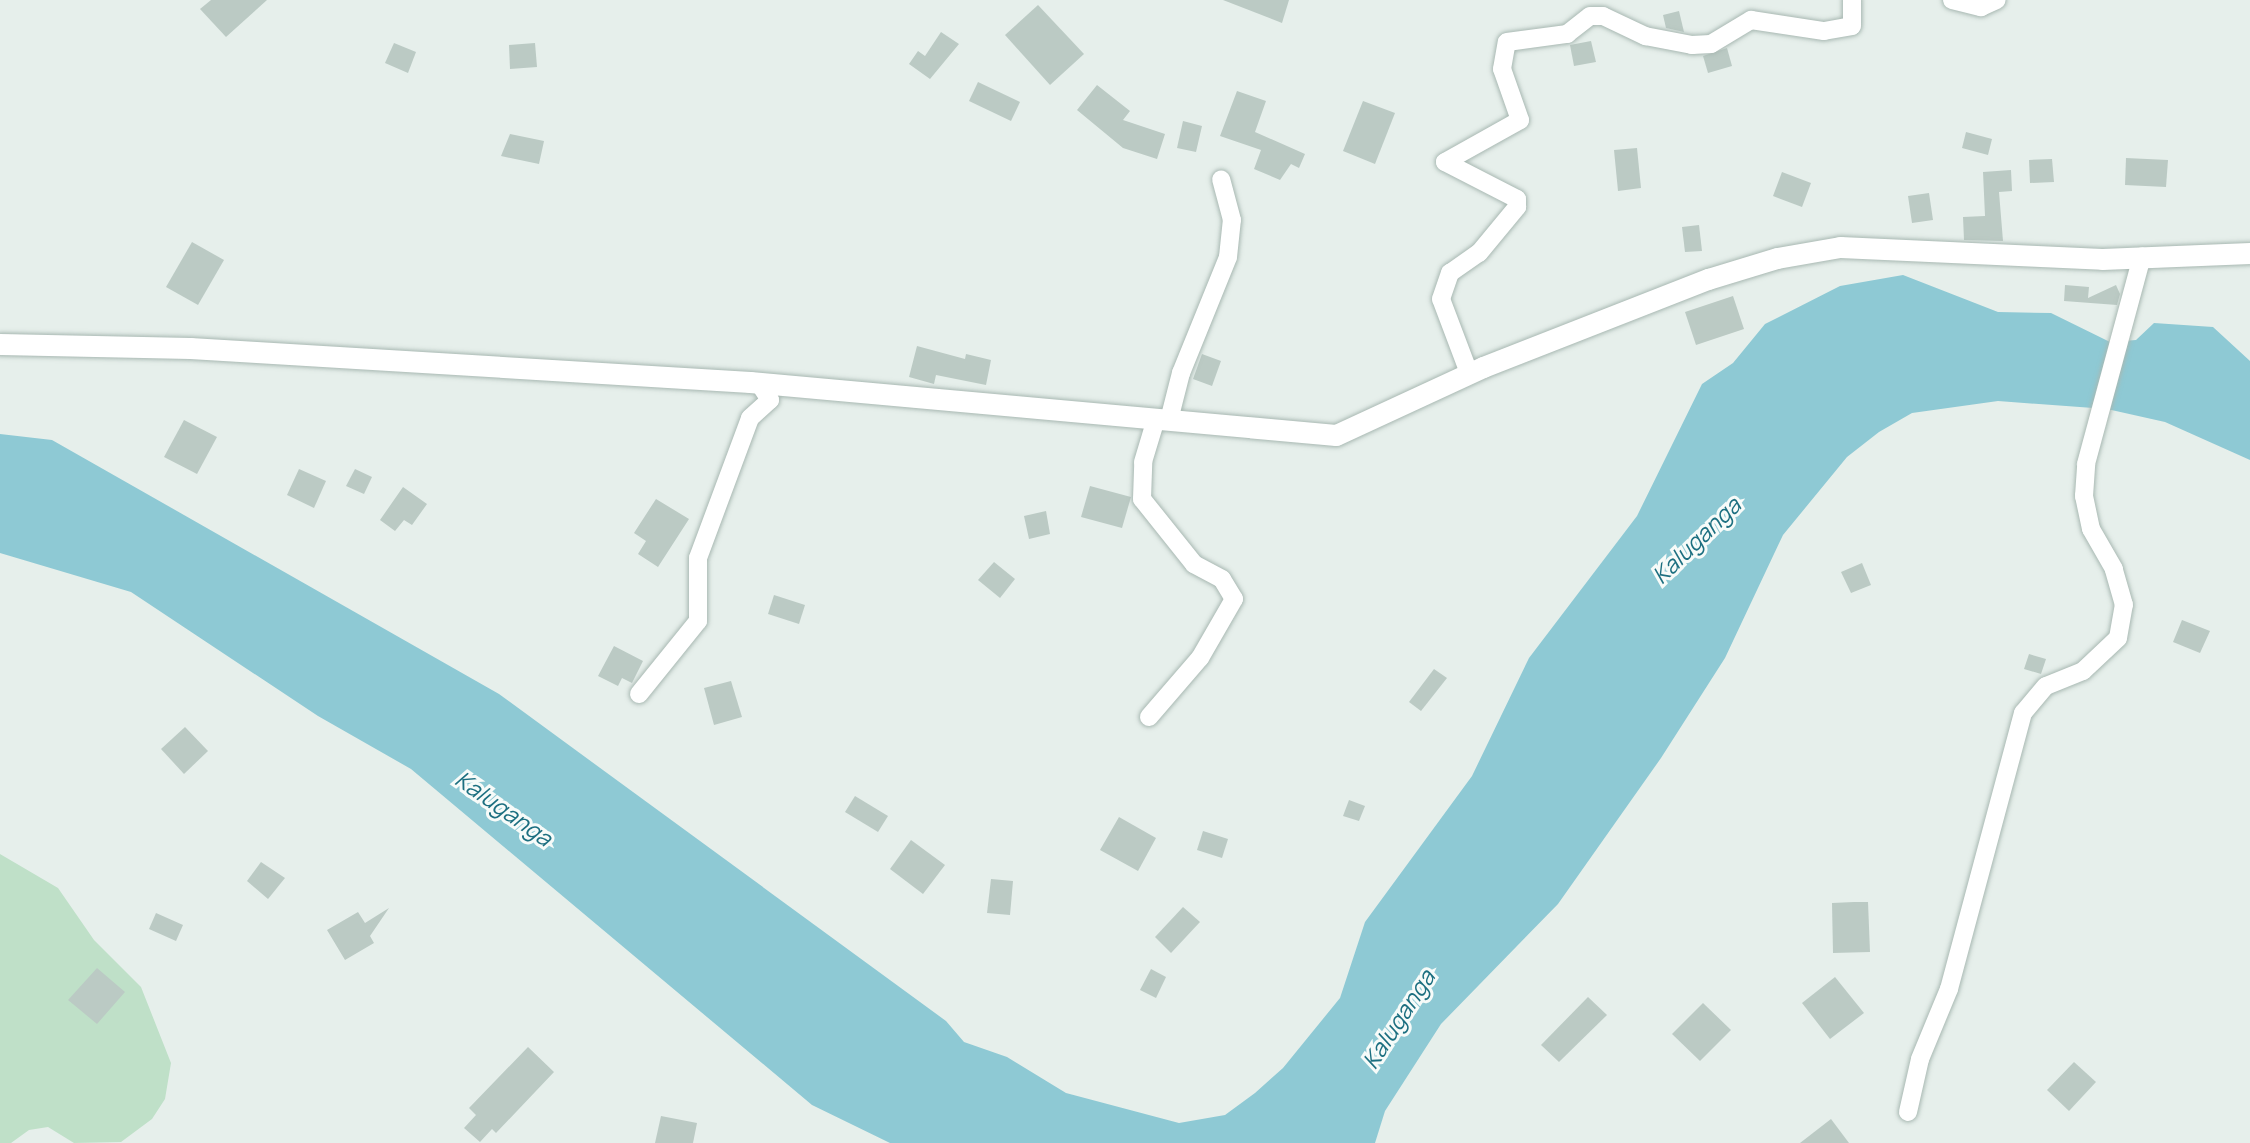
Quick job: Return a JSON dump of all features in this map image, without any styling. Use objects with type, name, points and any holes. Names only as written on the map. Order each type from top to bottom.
[{"type":"street","points":[[1469,373],[1441,299],[1450,273],[1479,253],[1517,207],[1517,199],[1445,162],[1520,120],[1502,69],[1507,42],[1567,34],[1590,16],[1603,16],[1645,36],[1692,45],[1711,44],[1751,20],[1824,31],[1852,26],[1852,0]]},
{"type":"street","points":[[1952,0],[1981,7],[1997,0]]},
{"type":"street","points":[[1149,717],[1200,659],[1234,599],[1222,579],[1194,565],[1142,499],[1143,462],[1228,257],[1232,220],[1222,179]]},
{"type":"street","points":[[0,344],[204,348],[759,383],[1336,435],[1469,373],[1708,279],[1777,258],[1828,249],[2142,257],[2250,253]]},
{"type":"street","points":[[1908,1112],[1920,1059],[1949,989],[2023,713],[2046,686],[2083,671],[2118,638],[2124,605],[2115,569],[2091,529],[2084,496],[2085,464],[2142,257]]},
{"type":"street","points":[[639,694],[698,621],[698,558],[751,418],[770,400],[759,383]]},
{"type":"green space","points":[[0,854],[58,888],[94,940],[141,987],[171,1063],[165,1099],[152,1119],[121,1142],[74,1143],[48,1127],[29,1130],[11,1143],[0,1143]]},
{"type":"water","name":"Kaluganga","points":[[1903,275],[1998,312],[2051,313],[2110,342],[2136,340],[2154,323],[2213,327],[2250,361],[2250,460],[2165,422],[2107,409],[1998,401],[1912,413],[1879,432],[1847,457],[1783,535],[1725,658],[1661,758],[1558,904],[1441,1024],[1385,1111],[1375,1143],[890,1143],[812,1105],[411,769],[318,716],[131,592],[0,553],[0,434],[52,440],[499,694],[946,1021],[964,1042],[1007,1057],[1066,1093],[1179,1123],[1225,1115],[1255,1093],[1283,1068],[1340,998],[1365,922],[1472,776],[1529,658],[1637,516],[1702,384],[1733,363],[1765,324],[1840,286]]},
{"type":"building","points":[[211,0],[267,0],[226,37],[200,9]]},
{"type":"building","points":[[1223,0],[1289,0],[1282,23]]},
{"type":"building","points":[[1038,5],[1084,54],[1050,85],[1005,35]]},
{"type":"building","points":[[1679,11],[1684,32],[1666,28],[1663,15]]},
{"type":"building","points":[[941,32],[959,44],[930,79],[909,64],[918,51],[925,56]]},
{"type":"building","points":[[1591,41],[1596,62],[1574,66],[1570,45]]},
{"type":"building","points":[[394,43],[416,52],[408,73],[385,63]]},
{"type":"building","points":[[535,43],[537,67],[510,69],[509,45]]},
{"type":"building","points":[[1727,48],[1732,66],[1708,73],[1703,56]]},
{"type":"building","points":[[978,82],[1020,102],[1011,121],[969,101]]},
{"type":"building","points":[[1097,85],[1130,111],[1123,120],[1165,134],[1157,159],[1123,148],[1077,110]]},
{"type":"building","points":[[1237,91],[1266,101],[1255,132],[1305,154],[1299,168],[1291,164],[1280,180],[1254,169],[1261,150],[1220,136]]},
{"type":"building","points":[[1363,101],[1395,113],[1375,164],[1343,151]]},
{"type":"building","points":[[1183,121],[1202,126],[1196,152],[1177,148]]},
{"type":"building","points":[[1966,132],[1992,139],[1988,155],[1962,148]]},
{"type":"building","points":[[510,134],[544,141],[539,164],[501,156]]},
{"type":"building","points":[[1637,148],[1641,188],[1618,191],[1614,150]]},
{"type":"building","points":[[2126,158],[2168,160],[2166,187],[2125,185]]},
{"type":"building","points":[[2052,159],[2054,182],[2030,183],[2029,160]]},
{"type":"building","points":[[2011,170],[2012,191],[1999,192],[2003,241],[1964,240],[1963,217],[1985,216],[1983,172]]},
{"type":"building","points":[[1782,172],[1811,183],[1802,207],[1773,196]]},
{"type":"building","points":[[1929,193],[1933,220],[1912,223],[1908,196]]},
{"type":"building","points":[[1699,225],[1702,251],[1685,252],[1682,227]]},
{"type":"building","points":[[192,242],[224,260],[198,305],[166,287]]},
{"type":"building","points":[[2065,285],[2089,287],[2088,298],[2116,285],[2120,294],[2117,305],[2064,301]]},
{"type":"building","points":[[1733,296],[1744,329],[1696,345],[1685,312]]},
{"type":"building","points":[[917,346],[965,359],[966,354],[991,360],[986,385],[936,375],[934,384],[909,377]]},
{"type":"building","points":[[1202,354],[1221,361],[1212,386],[1193,379]]},
{"type":"building","points":[[184,420],[217,437],[197,474],[164,457]]},
{"type":"building","points":[[299,469],[326,481],[314,508],[287,495]]},
{"type":"building","points":[[355,469],[372,477],[364,494],[346,486]]},
{"type":"building","points":[[1090,486],[1131,497],[1122,528],[1081,517]]},
{"type":"building","points":[[403,487],[427,504],[412,525],[404,520],[395,531],[380,520]]},
{"type":"building","points":[[656,499],[689,519],[658,567],[638,554],[646,541],[634,533]]},
{"type":"building","points":[[1046,511],[1050,534],[1029,539],[1024,516]]},
{"type":"building","points":[[994,562],[1015,579],[1000,598],[978,580]]},
{"type":"building","points":[[1862,563],[1871,585],[1851,593],[1841,572]]},
{"type":"building","points":[[774,595],[805,605],[799,624],[768,614]]},
{"type":"building","points":[[2182,620],[2210,631],[2200,653],[2173,642]]},
{"type":"building","points":[[614,646],[643,661],[632,683],[622,678],[618,686],[598,676]]},
{"type":"building","points":[[2029,654],[2046,659],[2041,674],[2024,669]]},
{"type":"building","points":[[1434,669],[1447,678],[1421,711],[1409,702]]},
{"type":"building","points":[[731,681],[742,717],[714,725],[704,688]]},
{"type":"building","points":[[185,727],[208,751],[184,774],[161,749]]},
{"type":"building","points":[[855,796],[888,816],[878,832],[845,812]]},
{"type":"building","points":[[1349,800],[1365,806],[1359,821],[1343,816]]},
{"type":"building","points":[[1119,817],[1156,838],[1138,871],[1100,850]]},
{"type":"building","points":[[1203,831],[1228,839],[1222,858],[1197,850]]},
{"type":"building","points":[[911,840],[945,865],[923,894],[890,869]]},
{"type":"building","points":[[261,862],[285,878],[268,899],[247,881]]},
{"type":"building","points":[[991,879],[1013,881],[1010,915],[987,913]]},
{"type":"building","points":[[1868,902],[1870,952],[1833,953],[1832,903]]},
{"type":"building","points":[[1183,907],[1200,922],[1171,953],[1155,937]]},
{"type":"building","points":[[389,908],[370,936],[374,943],[345,960],[327,930],[358,912],[365,923]]},
{"type":"building","points":[[156,913],[183,925],[176,941],[149,929]]},
{"type":"building","points":[[97,968],[125,992],[97,1024],[68,1000]]},
{"type":"building","points":[[1151,969],[1166,977],[1156,998],[1140,990]]},
{"type":"building","points":[[1835,977],[1864,1013],[1830,1039],[1802,1003]]},
{"type":"building","points":[[1588,997],[1607,1015],[1559,1062],[1541,1045]]},
{"type":"building","points":[[1703,1003],[1731,1030],[1700,1061],[1672,1034]]},
{"type":"building","points":[[528,1047],[554,1072],[496,1133],[492,1129],[480,1142],[464,1128],[476,1115],[469,1108]]},
{"type":"building","points":[[2074,1062],[2096,1082],[2069,1111],[2047,1090]]},
{"type":"building","points":[[661,1116],[697,1123],[693,1143],[655,1143]]},
{"type":"building","points":[[1831,1119],[1849,1143],[1800,1143]]}]
